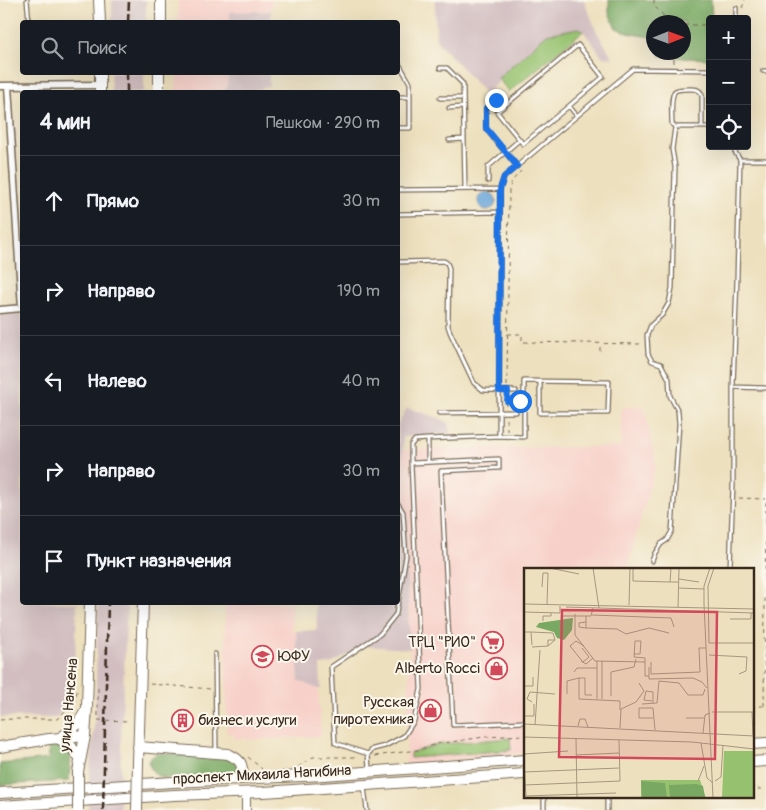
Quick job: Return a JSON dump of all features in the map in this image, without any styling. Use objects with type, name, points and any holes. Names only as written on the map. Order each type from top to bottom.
[{"type":"main road","points":[[99,0],[100,20]]},
{"type":"main road","points":[[160,20],[161,0]]},
{"type":"main road","points":[[100,75],[100,89]]},
{"type":"main road","points":[[159,90],[160,75]]},
{"type":"main road","name":"улица Нансена","points":[[78,810],[78,772],[87,708],[90,605]]},
{"type":"main road","points":[[137,810],[143,605]]},
{"type":"main road","points":[[58,739],[74,729],[87,708]]},
{"type":"main road","points":[[0,747],[84,736]]},
{"type":"main road","points":[[58,739],[71,746],[80,759]]},
{"type":"main road","points":[[138,747],[228,754],[237,758],[242,764],[244,779]]},
{"type":"main road","name":"проспект Михаила Нагибина","points":[[0,793],[369,772],[524,760]]},
{"type":"main road","name":"проспект Михаила Нагибина","points":[[0,806],[174,795],[246,793],[524,774]]},
{"type":"street","points":[[0,86],[100,89]]},
{"type":"street","points":[[8,86],[20,276]]},
{"type":"street","points":[[0,310],[20,308]]},
{"type":"street","points":[[246,793],[246,810]]},
{"type":"lane","points":[[27,0],[29,20]]},
{"type":"lane","points":[[736,8],[736,15]]},
{"type":"lane","points":[[578,46],[603,77],[569,106],[523,144],[497,112],[578,46]]},
{"type":"lane","points":[[400,66],[410,83],[410,128],[400,128]]},
{"type":"lane","points":[[440,68],[447,68],[463,84],[465,189]]},
{"type":"lane","points":[[499,436],[500,189],[504,177],[633,69],[706,70]]},
{"type":"lane","points":[[652,561],[654,553],[667,540],[672,531],[680,424],[678,412],[670,396],[669,379],[661,364],[652,361],[648,354],[647,334],[651,326],[662,316],[669,304],[672,288],[675,168],[672,149],[675,127],[672,124],[672,96],[675,92],[680,89],[696,89],[700,91],[702,94],[702,127]]},
{"type":"lane","points":[[400,97],[410,96]]},
{"type":"lane","points":[[440,98],[463,98]]},
{"type":"lane","points":[[498,102],[496,100],[486,108],[486,128],[517,166]]},
{"type":"lane","points":[[569,106],[577,116]]},
{"type":"lane","points":[[449,108],[463,107]]},
{"type":"lane","points":[[675,127],[706,127]]},
{"type":"lane","points":[[449,140],[464,139]]},
{"type":"lane","points":[[488,181],[488,167],[518,141]]},
{"type":"lane","points":[[730,568],[740,160],[735,150]]},
{"type":"lane","points":[[740,160],[766,160]]},
{"type":"lane","points":[[400,190],[500,189]]},
{"type":"lane","points":[[400,214],[500,212]]},
{"type":"lane","points":[[400,262],[444,261],[447,263],[449,268],[448,326],[474,383],[483,390],[516,391]]},
{"type":"lane","points":[[369,772],[368,754],[373,749],[385,746],[404,736],[414,721],[422,689],[411,445],[415,440],[428,439],[499,436],[524,437],[524,381],[540,381],[609,382],[608,413],[540,413],[540,381]]},
{"type":"lane","points":[[733,387],[766,388]]},
{"type":"lane","points":[[439,413],[516,412]]},
{"type":"lane","points":[[428,439],[428,462]]},
{"type":"lane","points":[[411,463],[499,459],[499,468],[441,471],[453,725],[524,722]]},
{"type":"lane","points":[[400,507],[403,512],[406,556],[400,591]]},
{"type":"lane","points":[[368,754],[335,743],[331,666],[380,634],[396,614],[398,605]]},
{"type":"lane","points":[[215,654],[216,753]]},
{"type":"lane","points":[[364,784],[367,810]]},
{"type":"path","points":[[654,0],[654,6],[663,15]]},
{"type":"path","points":[[691,25],[706,25]]},
{"type":"path","points":[[674,60],[674,66]]},
{"type":"path","points":[[507,436],[509,188],[512,181],[523,168],[522,162]]},
{"type":"path","points":[[508,334],[522,334],[522,342],[639,344]]},
{"type":"path","points":[[600,344],[600,350]]},
{"type":"path","points":[[507,401],[520,401]]},
{"type":"path","points":[[733,498],[766,500],[765,706]]},
{"type":"path","points":[[140,684],[215,689]]},
{"type":"path","points":[[0,720],[57,719],[76,699],[78,688],[98,688],[98,720],[131,721]]},
{"type":"path","points":[[754,786],[757,789],[766,789]]},
{"type":"shaded area","points":[[112,0],[146,0],[146,20],[112,20]]},
{"type":"shaded area","points":[[178,0],[272,0],[271,11],[231,12],[230,20],[178,20]]},
{"type":"shaded area","points":[[435,0],[584,0],[597,32],[613,58],[603,57],[579,28],[499,78],[500,81],[485,93],[436,40]]},
{"type":"shaded area","points":[[271,11],[271,20],[230,20],[230,12]]},
{"type":"shaded area","points":[[111,75],[144,75],[144,90],[111,90]]},
{"type":"shaded area","points":[[177,75],[228,75],[227,88],[225,90],[176,90]]},
{"type":"shaded area","points":[[228,75],[269,75],[269,86],[255,90],[225,90],[227,88]]},
{"type":"shaded area","points":[[20,314],[20,605],[77,605],[74,699],[56,718],[0,717],[0,315]]},
{"type":"shaded area","points":[[644,406],[656,464],[627,568],[524,568],[524,753],[406,764],[410,649],[402,450],[621,447],[621,408]]},
{"type":"shaded area","points":[[407,408],[449,423],[451,434],[403,437],[402,462],[410,649],[364,646],[331,664],[320,665],[321,689],[318,689],[299,681],[296,631],[317,630],[316,605],[400,605],[400,420]]},
{"type":"shaded area","points":[[98,605],[127,605],[120,810],[88,810],[95,718]]},
{"type":"shaded area","name":"ЮФУ","points":[[225,605],[291,605],[292,631],[296,631],[299,681],[318,689],[321,736],[247,740],[247,738],[234,739],[233,733],[227,733]]},
{"type":"green space","points":[[609,0],[711,0],[712,15],[706,15],[706,59],[691,58],[691,15],[646,15],[646,36],[628,33],[616,28],[609,13]]},
{"type":"green space","points":[[579,28],[583,31],[509,92],[498,78],[547,34]]},
{"type":"green space","points":[[510,738],[511,750],[410,758],[410,753],[440,744]]},
{"type":"green space","points":[[57,744],[71,755],[69,781],[0,785],[0,764],[49,759],[48,745]]},
{"type":"green space","points":[[157,753],[223,757],[233,760],[237,765],[236,771],[231,774],[164,778],[154,773],[148,762]]},
{"type":"water","points":[[487,192],[493,195],[496,201],[493,207],[487,210],[481,207],[478,201],[481,195]]},
{"type":"railway","points":[[128,20],[129,0]]},
{"type":"railway","points":[[127,75],[127,90]]},
{"type":"railway","points":[[103,810],[108,605]]},
{"type":"place","name":"ТРЦ \"РИО\"","points":[[492,642]]},
{"type":"place","name":"ЮФУ","points":[[262,656]]},
{"type":"place","name":"Alberto Rocci","points":[[496,668]]},
{"type":"place","name":"Русская пиротехника","points":[[430,711]]},
{"type":"place","name":"бизнес и услуги","points":[[182,720]]},
{"type":"route","points":[[496,100],[486,108],[486,128],[517,166],[504,177],[500,189],[499,391],[508,391],[507,401],[520,401]]}]
